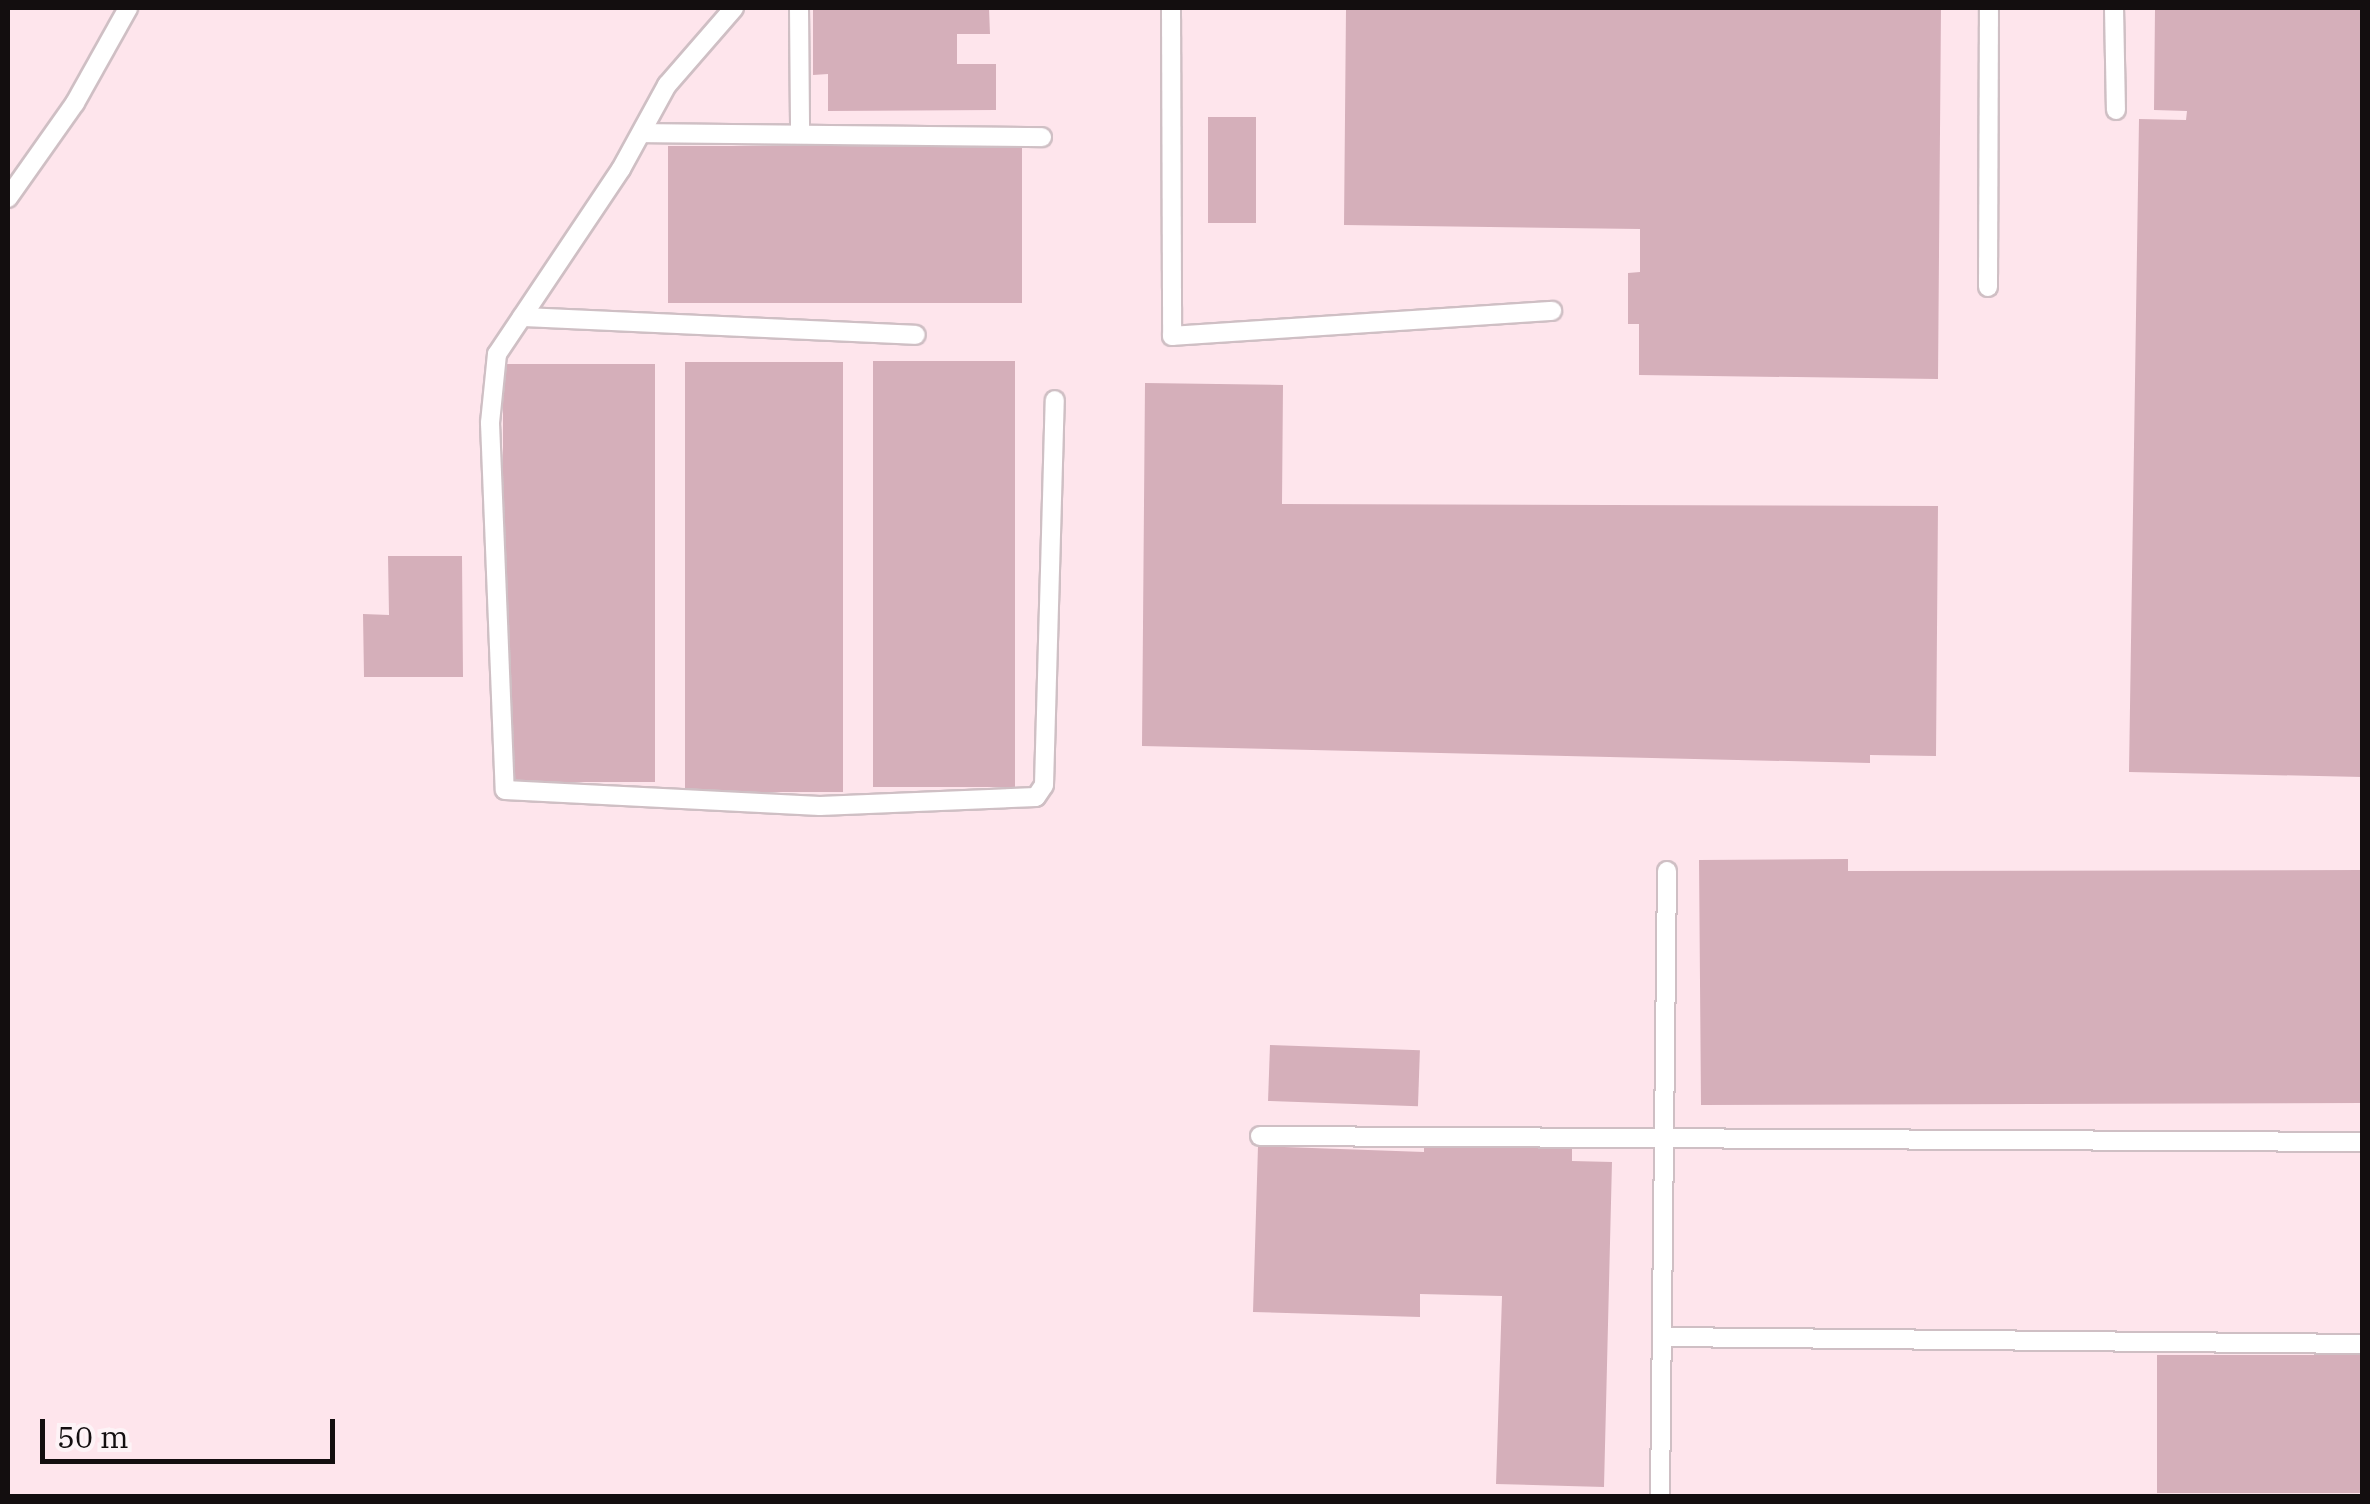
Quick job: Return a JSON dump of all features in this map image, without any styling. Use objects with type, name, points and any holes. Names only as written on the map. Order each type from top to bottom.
[{"type":"lane","points":[[8,198],[75,102],[128,8]]},
{"type":"lane","points":[[734,8],[667,85],[642,132],[497,354],[490,423],[501,778],[516,796],[820,806],[1036,796],[1044,785],[1055,400]]},
{"type":"lane","points":[[799,8],[800,132]]},
{"type":"lane","points":[[1171,8],[1172,336],[1552,311]]},
{"type":"lane","points":[[1988,287],[1989,8]]},
{"type":"lane","points":[[2114,8],[2116,110]]},
{"type":"lane","points":[[642,132],[1042,137]]},
{"type":"lane","points":[[522,317],[916,334]]},
{"type":"lane","points":[[1660,1496],[1667,871]]},
{"type":"lane","points":[[1260,1136],[2362,1142]]},
{"type":"lane","points":[[1662,1337],[2362,1344]]},
{"type":"shaded area","points":[[8,8],[2362,8],[2362,1496],[8,1496]]},
{"type":"building","points":[[813,8],[989,8],[990,34],[957,34],[957,64],[996,64],[996,110],[828,111],[828,74],[813,75]]},
{"type":"building","points":[[1346,8],[1941,8],[1938,379],[1639,375],[1639,324],[1628,324],[1628,273],[1640,272],[1640,229],[1344,225]]},
{"type":"building","points":[[2155,8],[2362,8],[2362,777],[2129,772],[2139,119],[2186,120],[2187,111],[2154,110]]},
{"type":"building","points":[[1208,117],[1256,117],[1256,223],[1208,223]]},
{"type":"building","points":[[668,146],[1022,146],[1022,303],[668,303]]},
{"type":"building","points":[[873,361],[1015,361],[1015,787],[873,787]]},
{"type":"building","points":[[685,362],[843,362],[843,792],[685,792]]},
{"type":"building","points":[[503,364],[655,364],[655,782],[503,782]]},
{"type":"building","points":[[1145,383],[1283,385],[1282,504],[1938,506],[1936,756],[1870,755],[1870,763],[1142,746]]},
{"type":"building","points":[[388,556],[462,556],[463,677],[364,677],[363,614],[389,615]]},
{"type":"building","points":[[1848,859],[1848,871],[2362,870],[2362,1103],[1701,1105],[1699,860]]},
{"type":"building","points":[[1270,1045],[1420,1050],[1418,1106],[1268,1101]]},
{"type":"building","points":[[1424,1143],[1572,1148],[1572,1161],[1612,1162],[1604,1487],[1496,1484],[1502,1296],[1420,1294],[1420,1317],[1253,1312],[1258,1146],[1424,1152]]},
{"type":"building","points":[[2157,1355],[2362,1355],[2362,1493],[2157,1493]]}]
